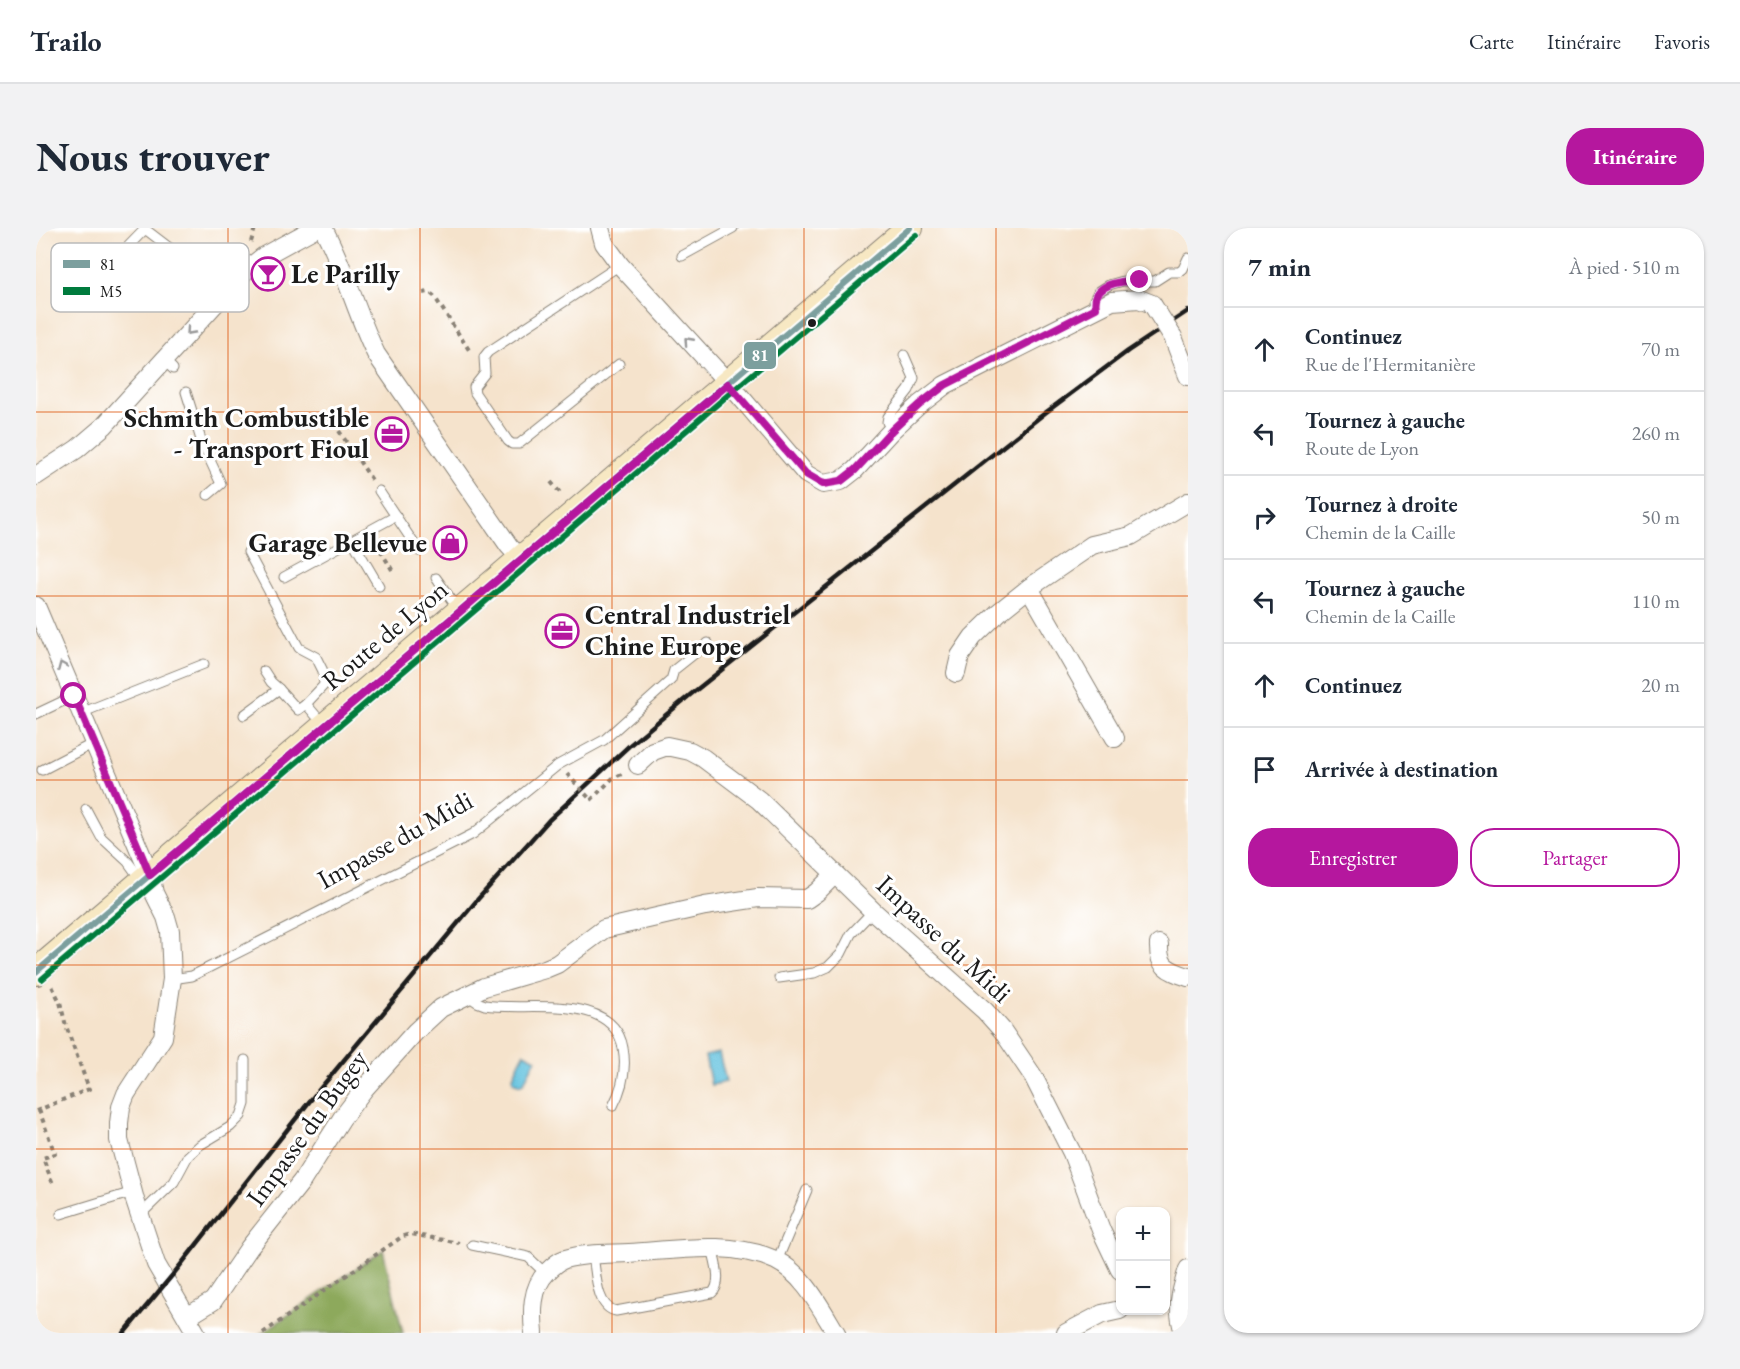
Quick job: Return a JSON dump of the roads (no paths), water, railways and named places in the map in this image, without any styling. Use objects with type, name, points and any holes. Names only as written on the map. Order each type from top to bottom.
[{"type":"main road","name":"Route de Lyon","points":[[44,978],[146,878],[910,228]]},
{"type":"street","points":[[249,270],[264,256],[315,228]]},
{"type":"street","points":[[323,228],[349,282],[363,328],[376,354],[495,527],[521,559]]},
{"type":"street","points":[[600,228],[604,243],[620,265],[806,474],[823,484],[841,481],[919,405],[945,385],[1112,301],[1139,299],[1152,304],[1185,354],[1188,376]]},
{"type":"street","points":[[36,476],[77,449],[104,426],[169,364],[210,312]]},
{"type":"street","points":[[956,673],[960,656],[974,637],[999,612],[1029,588],[1092,545],[1131,536],[1188,502]]},
{"type":"street","points":[[1029,588],[1115,738]]},
{"type":"street","points":[[36,606],[94,743],[146,878],[166,917],[170,931],[172,979],[163,1037],[126,1094],[118,1123],[133,1192],[156,1264],[191,1325]]},
{"type":"street","name":"Impasse du Midi","points":[[638,765],[653,750],[667,746],[690,750],[759,800],[873,911],[986,1011],[1002,1030],[1033,1076],[1067,1143],[1101,1230],[1116,1262]]},
{"type":"street","name":"Impasse du Bugey","points":[[191,1325],[219,1292],[249,1248],[302,1181],[342,1118],[365,1089],[430,1017],[441,1008],[484,987],[557,964],[604,929],[705,906],[758,898],[807,899],[818,892],[835,874]]},
{"type":"street","points":[[1159,944],[1158,957],[1165,967],[1188,977]]},
{"type":"street","points":[[534,1333],[532,1319],[535,1291],[545,1273],[564,1259],[593,1255],[712,1248],[754,1252],[777,1261],[799,1278],[836,1333]]},
{"type":"street","points":[[1184,1333],[1172,1307],[1188,1269]]},
{"type":"street","points":[[1066,1333],[1102,1314],[1116,1311]]},
{"type":"lane","points":[[682,256],[733,228]]},
{"type":"lane","points":[[131,243],[145,229],[163,243]]},
{"type":"lane","points":[[1096,308],[1094,300],[1098,292],[1109,285],[1123,281],[1155,281],[1164,274],[1179,272],[1188,258]]},
{"type":"lane","points":[[619,364],[519,444],[512,444],[508,441],[475,393],[474,387],[486,370],[484,357],[488,352],[620,265]]},
{"type":"lane","points":[[892,430],[888,417],[909,390],[914,378],[904,355]]},
{"type":"lane","points":[[186,392],[198,433],[221,484],[208,495]]},
{"type":"lane","points":[[379,491],[419,552]]},
{"type":"lane","points":[[284,578],[396,516]]},
{"type":"lane","points":[[352,540],[379,586]]},
{"type":"lane","points":[[248,552],[299,648],[316,657],[323,671],[324,685],[298,710],[271,682],[264,671]]},
{"type":"lane","points":[[436,578],[460,611]]},
{"type":"lane","name":"Impasse du Midi","points":[[172,979],[192,976],[473,834],[558,765],[604,740],[670,680],[674,670],[708,643]]},
{"type":"lane","points":[[36,714],[78,705],[204,664]]},
{"type":"lane","points":[[244,715],[279,689]]},
{"type":"lane","points":[[306,704],[324,726]]},
{"type":"lane","points":[[42,770],[94,743]]},
{"type":"lane","points":[[86,809],[101,837],[146,878]]},
{"type":"lane","points":[[779,978],[814,973],[828,967],[841,954],[850,934],[873,911]]},
{"type":"lane","points":[[466,994],[485,1005],[568,1008],[590,1012],[606,1020],[619,1033],[625,1059],[623,1084],[613,1106]]},
{"type":"lane","points":[[140,1215],[174,1182],[188,1156],[200,1145],[230,1127],[241,1116],[245,1104],[245,1060]]},
{"type":"lane","points":[[777,1261],[807,1190]]},
{"type":"lane","points":[[61,1214],[133,1192]]},
{"type":"lane","points":[[472,1245],[528,1257],[545,1273]]},
{"type":"lane","points":[[593,1255],[603,1302],[610,1310],[616,1311],[712,1293],[716,1290],[717,1284],[712,1248]]},
{"type":"water","points":[[524,1053],[536,1059],[524,1082],[520,1085],[513,1082],[513,1077]]},
{"type":"water","points":[[719,1053],[726,1082],[711,1085],[705,1056]]},
{"type":"railway","points":[[124,1333],[309,1102],[478,899],[549,820],[631,744],[690,695],[1045,413],[1128,351],[1188,311]]},
{"type":"place","name":"Le Parilly","points":[[268,274]]},
{"type":"place","name":"Schmith Combustible - Transport Fioul","points":[[392,434]]},
{"type":"place","name":"Garage Bellevue","points":[[450,543]]},
{"type":"place","name":"Central Industriel Chine Europe","points":[[562,631]]}]
